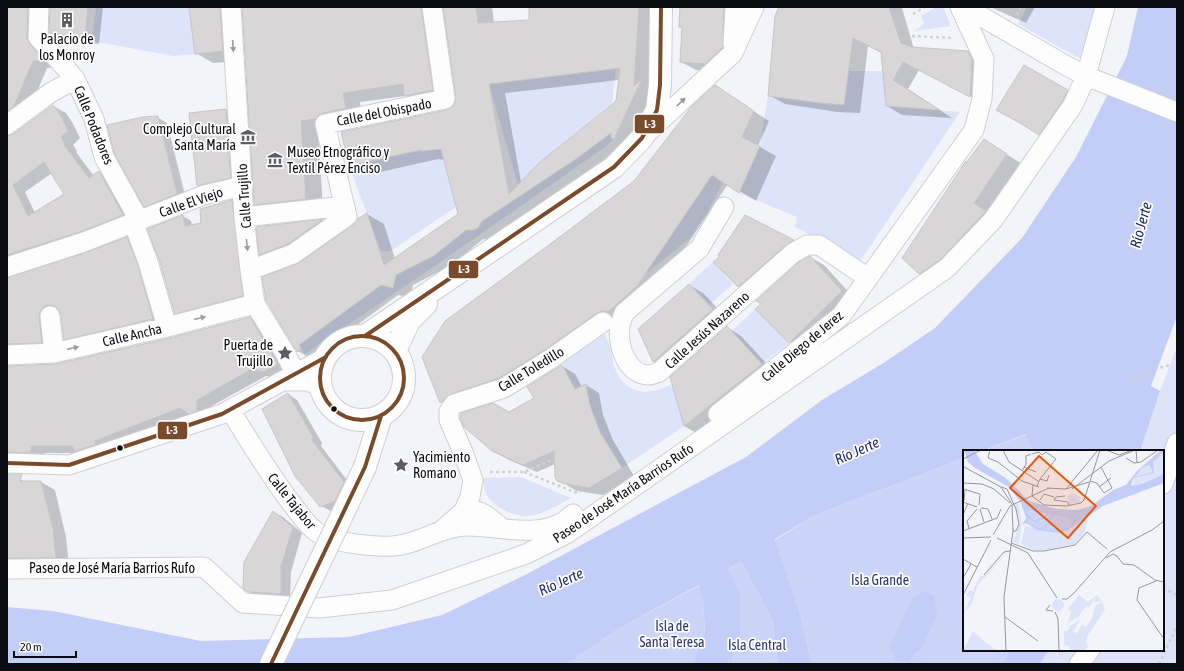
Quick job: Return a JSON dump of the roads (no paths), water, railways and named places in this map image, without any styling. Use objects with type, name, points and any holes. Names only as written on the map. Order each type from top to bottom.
[{"type":"main road","points":[[365,336],[614,167],[642,138],[657,110],[660,84],[661,7]]},
{"type":"main road","points":[[395,351],[409,321],[457,274]]},
{"type":"main road","points":[[365,336],[376,338],[386,343],[395,351],[402,362],[404,374],[403,388],[398,400],[390,410],[382,416],[365,420],[351,419],[332,407],[325,397],[321,386],[321,371],[326,357],[333,348],[342,341],[353,337],[365,336]]},
{"type":"main road","points":[[271,664],[366,467],[382,416]]},
{"type":"main road","points":[[351,419],[366,467]]},
{"type":"street","name":"Calle Podadores","points":[[39,7],[38,37],[75,79],[94,119],[104,157],[139,220],[135,227],[148,262],[167,327]]},
{"type":"street","name":"Calle Trujillo","points":[[231,7],[244,217],[255,304],[285,353],[289,378]]},
{"type":"street","name":"Calle del Obispado","points":[[345,211],[325,124],[445,99],[432,7]]},
{"type":"street","points":[[733,53],[735,7]]},
{"type":"street","points":[[642,138],[733,53],[754,7]]},
{"type":"street","name":"Calle Diego de Jerez","points":[[502,528],[526,530],[544,529],[560,524],[594,499],[708,422],[841,316],[974,130],[982,98],[984,58],[960,7]]},
{"type":"street","points":[[965,7],[1086,76],[1177,112]]},
{"type":"street","name":"Paseo de José María Barrios Rufo","points":[[7,569],[204,567],[243,603],[319,608],[392,600],[526,554],[568,533],[946,268],[993,220],[1073,105],[1086,76],[1105,7]]},
{"type":"street","name":"Calle Podadores","points":[[7,125],[50,93],[75,79]]},
{"type":"street","name":"Calle El Viejo","points":[[7,267],[84,242],[204,195],[243,186]]},
{"type":"street","name":"Calle Jesús Nazareno","points":[[724,207],[699,249],[624,313],[620,325],[620,339],[623,352],[628,363],[636,371],[648,375],[658,373],[793,253],[807,245],[820,245],[868,278]]},
{"type":"street","points":[[244,217],[345,211]]},
{"type":"street","points":[[250,270],[293,254],[345,211]]},
{"type":"street","name":"Calle Ancha","points":[[7,355],[54,353],[167,327],[255,304]]},
{"type":"street","points":[[50,316],[54,353]]},
{"type":"street","name":"Calle Toledillo","points":[[441,531],[464,511],[470,497],[473,480],[449,420],[449,411],[454,404],[504,388],[552,358],[603,322]]},
{"type":"street","points":[[7,463],[64,473],[222,414],[326,357]]},
{"type":"street","points":[[289,378],[307,381],[321,386]]},
{"type":"street","name":"Calle Tajabor","points":[[230,410],[274,480],[305,522],[319,533],[338,540],[393,546],[418,540],[441,531],[465,526],[502,528]]},
{"type":"street","points":[[1164,481],[1177,443]]},
{"type":"street","points":[[464,511],[472,509],[479,511],[502,528]]},
{"type":"street","points":[[1079,664],[1089,651]]},
{"type":"water","name":"Río Jerte","points":[[1138,7],[1177,7],[1177,316],[1151,386],[1160,391],[1140,450],[1033,450],[1026,434],[985,450],[963,450],[963,458],[813,516],[775,539],[799,610],[812,664],[778,664],[773,621],[741,561],[728,569],[740,595],[740,635],[731,664],[692,664],[705,632],[703,602],[699,585],[618,629],[567,664],[7,664],[7,607],[53,611],[201,641],[349,637],[442,615],[525,575],[746,457],[822,400],[885,362],[935,328],[1022,238],[1076,157],[1127,56]]},
{"type":"water","points":[[924,591],[934,595],[937,615],[923,645],[909,661],[896,660],[889,648],[912,598]]},
{"type":"water","points":[[1008,651],[1047,651],[1040,664],[1000,664]]},
{"type":"place","name":"Palacio de los Monroy","points":[[67,20]]},
{"type":"place","name":"Complejo Cultural Santa María","points":[[248,137]]},
{"type":"place","name":"Museo Etnográfico y Textil Pérez Enciso","points":[[275,160]]},
{"type":"place","name":"Puerta de Trujillo","points":[[285,353]]},
{"type":"place","name":"Yacimiento Romano","points":[[401,465]]},
{"type":"park label","name":"Isla Grande","points":[[880,580]]},
{"type":"park label","name":"Isla de Santa Teresa","points":[[672,634]]},
{"type":"park label","name":"Isla Central","points":[[757,645]]}]
